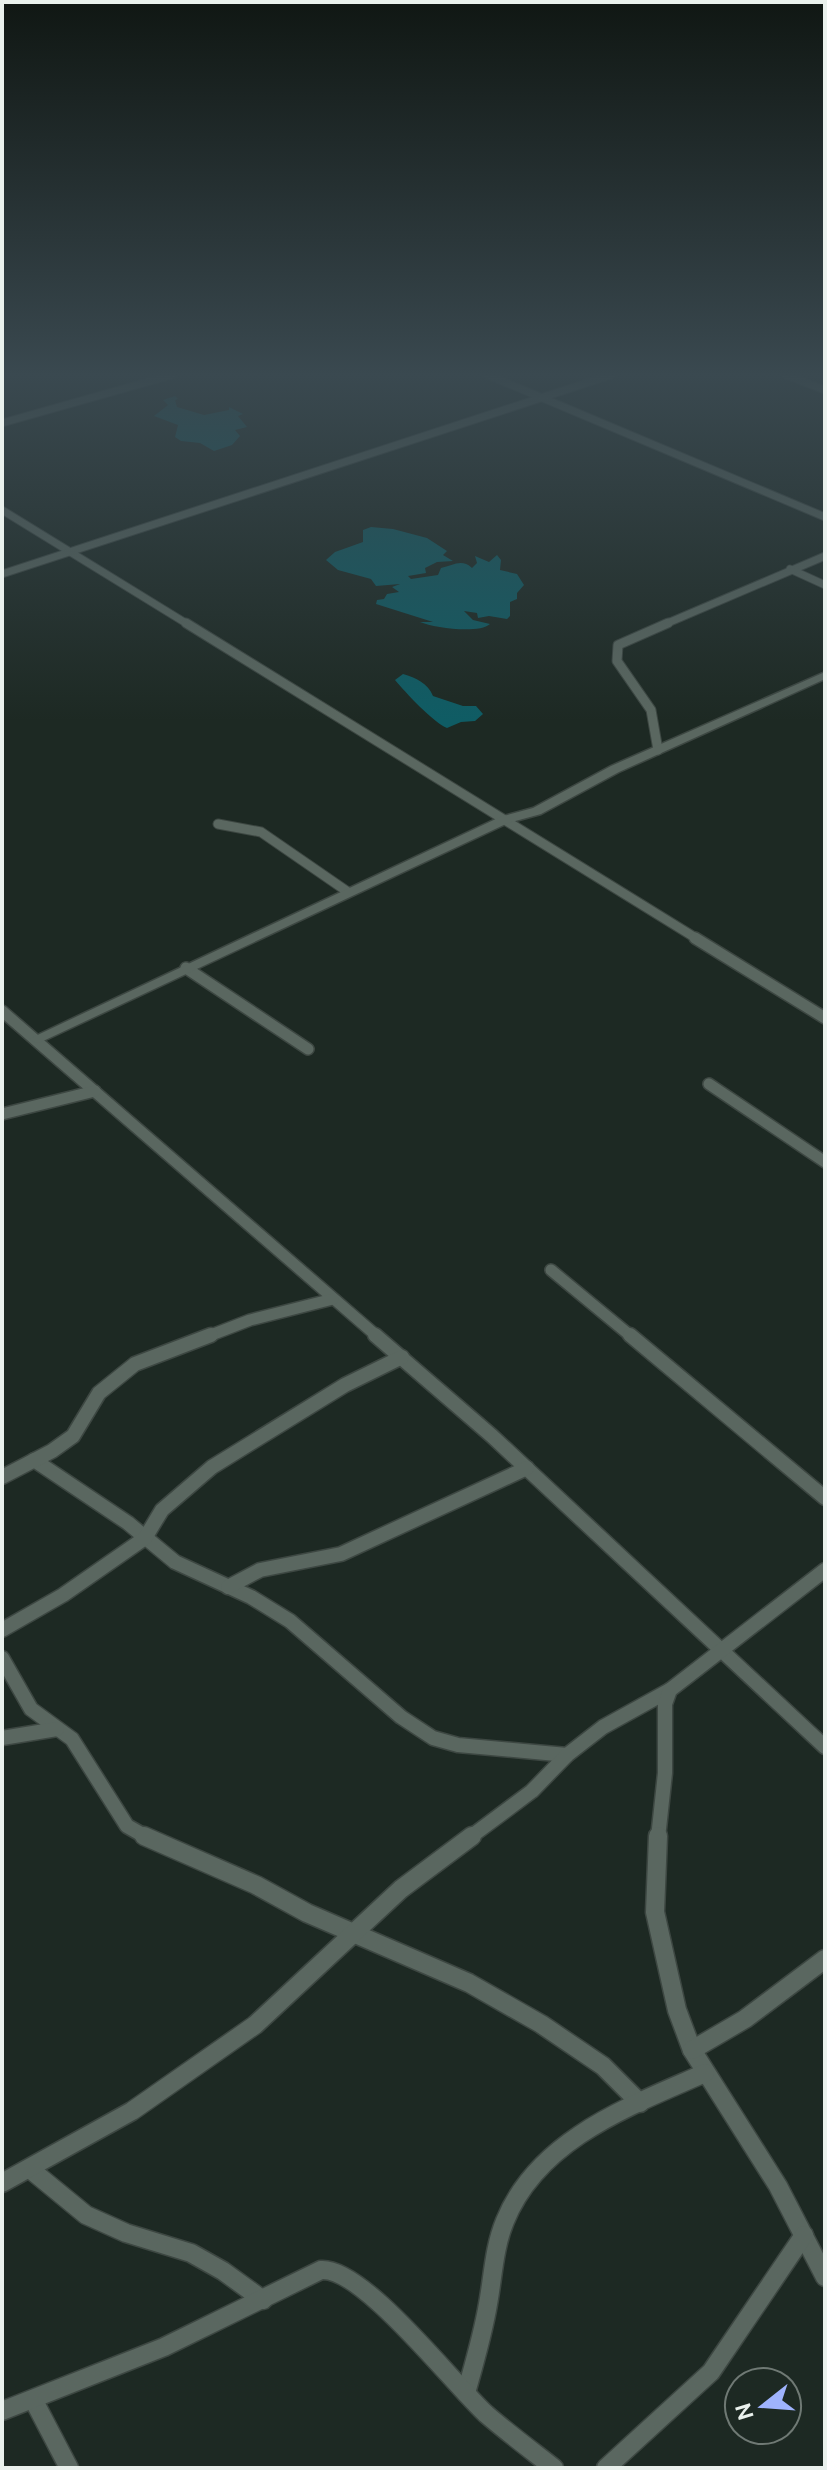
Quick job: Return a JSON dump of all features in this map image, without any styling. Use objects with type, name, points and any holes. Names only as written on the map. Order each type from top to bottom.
[{"type":"street","points":[[2,574],[66,549],[252,490]]},
{"type":"street","points":[[762,490],[825,517]]},
{"type":"street","points":[[2,510],[825,1018]]},
{"type":"street","points":[[658,750],[658,723],[650,704],[617,661],[618,645],[825,556]]},
{"type":"street","points":[[790,569],[825,585]]},
{"type":"street","points":[[36,1039],[504,820],[537,811],[563,795],[658,750],[825,675]]},
{"type":"street","points":[[218,824],[261,832],[348,892]]},
{"type":"street","points":[[186,968],[308,1049]]},
{"type":"street","points":[[2,1011],[527,1468],[825,1747]]},
{"type":"street","points":[[709,1084],[825,1162]]},
{"type":"street","points":[[2,1114],[95,1091]]},
{"type":"street","points":[[551,1270],[733,1425],[825,1498]]},
{"type":"street","points":[[2,1477],[73,1436],[99,1393],[135,1364],[250,1320],[333,1299]]},
{"type":"street","points":[[2,1630],[63,1595],[145,1538],[162,1510],[212,1467],[345,1385],[402,1357]]},
{"type":"street","points":[[34,1460],[128,1523],[175,1562],[290,1621],[401,1717],[433,1738],[458,1745],[567,1755]]},
{"type":"street","points":[[228,1587],[260,1570],[341,1554],[527,1468]]},
{"type":"street","points":[[5,2177],[30,2169],[132,2111],[255,2025],[352,1932],[444,1854],[532,1791],[567,1755],[603,1727],[670,1690],[723,1652],[825,1570]]},
{"type":"street","points":[[2,1658],[31,1709],[72,1739],[87,1759],[127,1826],[149,1839],[256,1885],[307,1913],[469,1983],[541,2024],[603,2066],[640,2103]]},
{"type":"street","points":[[670,1690],[665,1704],[665,1773],[655,1868],[655,1912],[677,2010],[692,2050],[778,2186],[825,2277]]},
{"type":"street","points":[[2,1738],[57,1729]]},
{"type":"street","points":[[692,2050],[745,2019],[825,1959]]},
{"type":"street","points":[[466,2393],[486,2316],[505,2219],[543,2164],[573,2138],[705,2073]]},
{"type":"street","points":[[30,2169],[53,2193],[86,2217],[127,2234],[180,2248],[218,2266],[263,2300]]},
{"type":"street","points":[[606,2468],[711,2372],[804,2235]]},
{"type":"street","points":[[2,2411],[158,2352],[321,2270],[340,2272],[420,2342],[484,2412],[554,2468]]},
{"type":"street","points":[[34,2401],[69,2468]]},
{"type":"water","points":[[371,527],[427,538],[447,551],[443,555],[453,561],[437,562],[425,568],[426,573],[408,576],[411,579],[438,575],[441,568],[457,564],[472,568],[477,563],[475,556],[489,562],[497,555],[501,560],[500,570],[517,574],[524,585],[517,593],[517,599],[510,602],[510,616],[507,619],[478,618],[477,613],[464,611],[473,620],[490,624],[476,629],[456,629],[420,622],[433,622],[376,604],[387,594],[399,592],[392,587],[400,584],[376,586],[371,579],[338,570],[326,560],[335,552],[363,542],[363,530]]},
{"type":"water","points":[[403,674],[421,682],[433,696],[463,706],[476,706],[483,714],[475,721],[461,722],[447,728],[441,725],[395,680]]}]
